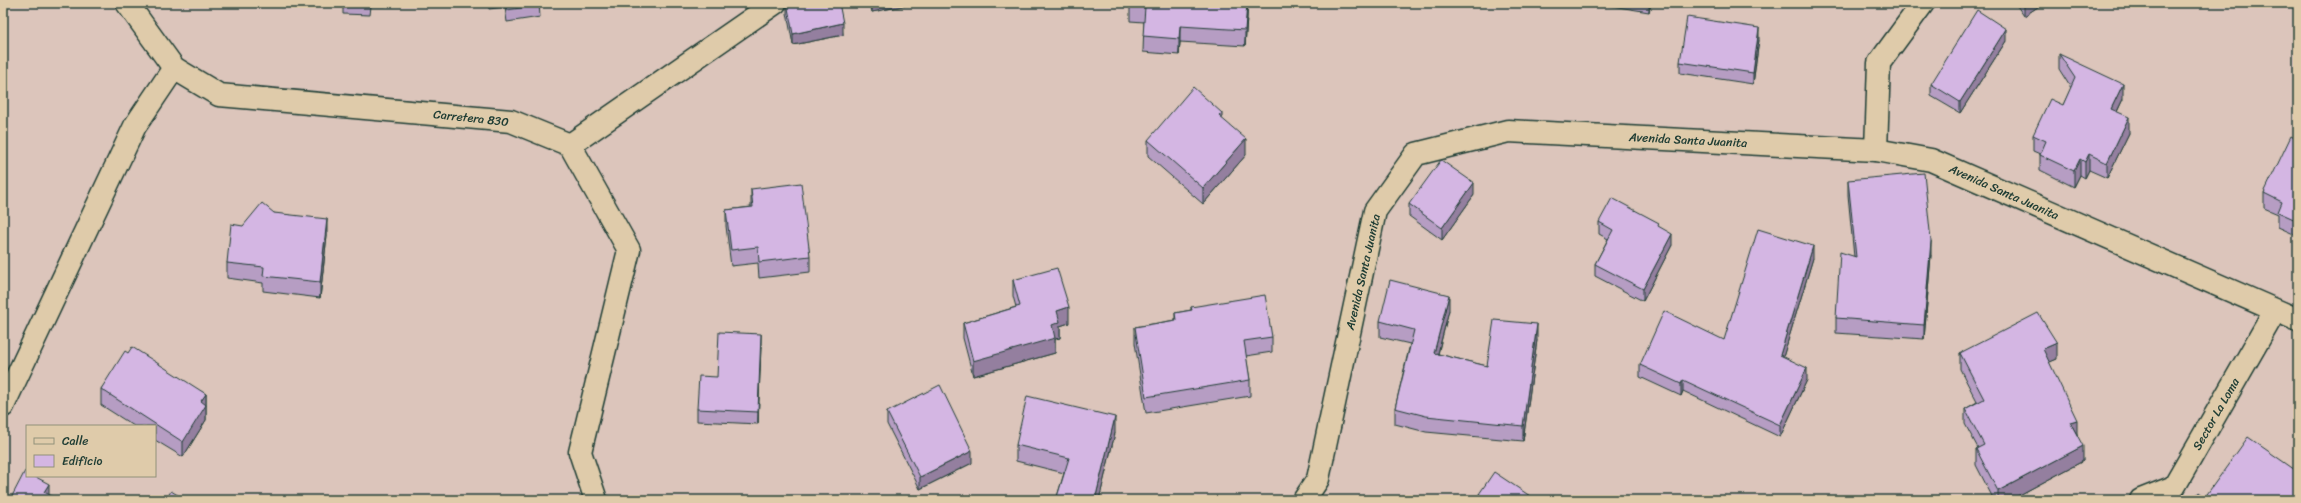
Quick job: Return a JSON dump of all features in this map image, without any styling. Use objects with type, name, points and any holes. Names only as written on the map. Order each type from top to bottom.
[{"type":"street","name":"Carretera 830","points":[[127,3],[174,68],[219,95],[511,120],[570,145]]},
{"type":"street","points":[[596,500],[580,452],[629,250],[570,145],[775,3]]},
{"type":"street","points":[[1876,150],[1879,63],[1923,3]]},
{"type":"street","points":[[3,406],[135,126],[174,68]]},
{"type":"street","name":"Avenida Santa Juanita","points":[[1304,500],[1318,480],[1375,211],[1416,154],[1508,131],[1876,150],[1931,160],[2298,320]]},
{"type":"street","name":"Sector La Loma","points":[[2141,500],[2174,488],[2275,311]]},
{"type":"building","points":[[506,3],[539,3],[540,5],[507,10]]},
{"type":"building","points":[[787,3],[839,3],[843,23],[793,34]]},
{"type":"building","points":[[1130,3],[1247,3],[1245,30],[1180,26],[1179,39],[1143,36],[1145,7],[1130,5]]},
{"type":"building","points":[[1977,10],[2006,29],[1960,102],[1931,84]]},
{"type":"building","points":[[1687,17],[1759,28],[1753,73],[1680,62]]},
{"type":"building","points":[[2059,54],[2123,84],[2111,109],[2129,117],[2107,163],[2089,154],[2085,162],[2080,159],[2074,171],[2040,155],[2046,141],[2033,135],[2050,99],[2063,105],[2075,78]]},
{"type":"building","points":[[1193,87],[1222,113],[1219,116],[1246,139],[1203,188],[1148,140]]},
{"type":"building","points":[[2291,136],[2298,140],[2298,221],[2278,212],[2282,202],[2264,193]]},
{"type":"building","points":[[1441,160],[1474,183],[1442,228],[1409,204]]},
{"type":"building","points":[[1924,173],[1931,241],[1924,325],[1836,318],[1840,252],[1856,257],[1848,180]]},
{"type":"building","points":[[801,183],[810,256],[759,262],[758,247],[731,250],[726,210],[753,207],[751,189]]},
{"type":"building","points":[[1612,198],[1659,223],[1658,226],[1672,234],[1643,289],[1595,264],[1613,230],[1599,222]]},
{"type":"building","points":[[262,203],[274,213],[327,219],[320,282],[263,276],[264,267],[227,263],[231,224],[243,226]]},
{"type":"building","points":[[1758,229],[1813,246],[1780,355],[1807,368],[1780,425],[1683,380],[1681,384],[1640,365],[1664,311],[1724,340]]},
{"type":"building","points":[[1057,268],[1069,307],[1057,311],[1060,322],[1052,325],[1055,338],[973,361],[963,323],[1020,306],[1013,280]]},
{"type":"building","points":[[1390,280],[1449,295],[1434,353],[1487,366],[1494,320],[1537,324],[1523,426],[1426,416],[1395,408],[1414,330],[1380,321]]},
{"type":"building","points":[[1265,295],[1272,337],[1244,341],[1250,380],[1146,397],[1135,327],[1176,320],[1175,313],[1192,310],[1191,307]]},
{"type":"building","points":[[2038,313],[2057,343],[2043,349],[2077,420],[2070,422],[2083,446],[1998,491],[1976,449],[1984,445],[1965,409],[1984,399],[1960,353]]},
{"type":"building","points":[[719,332],[761,334],[758,412],[697,409],[699,376],[717,377]]},
{"type":"building","points":[[132,347],[206,394],[201,401],[206,405],[183,442],[101,389],[125,351],[128,353]]},
{"type":"building","points":[[940,385],[972,451],[920,477],[887,412]]},
{"type":"building","points":[[1027,396],[1115,417],[1095,500],[1056,500],[1069,458],[1016,445]]},
{"type":"building","points":[[2248,437],[2298,472],[2298,495],[2295,500],[2193,500],[2199,492],[2205,497]]},
{"type":"building","points":[[25,471],[26,477],[36,477],[49,484],[44,492],[60,500],[10,500]]},
{"type":"building","points":[[1494,472],[1536,500],[1488,500],[1479,494]]},
{"type":"building","points":[[171,491],[186,500],[166,500]]}]
